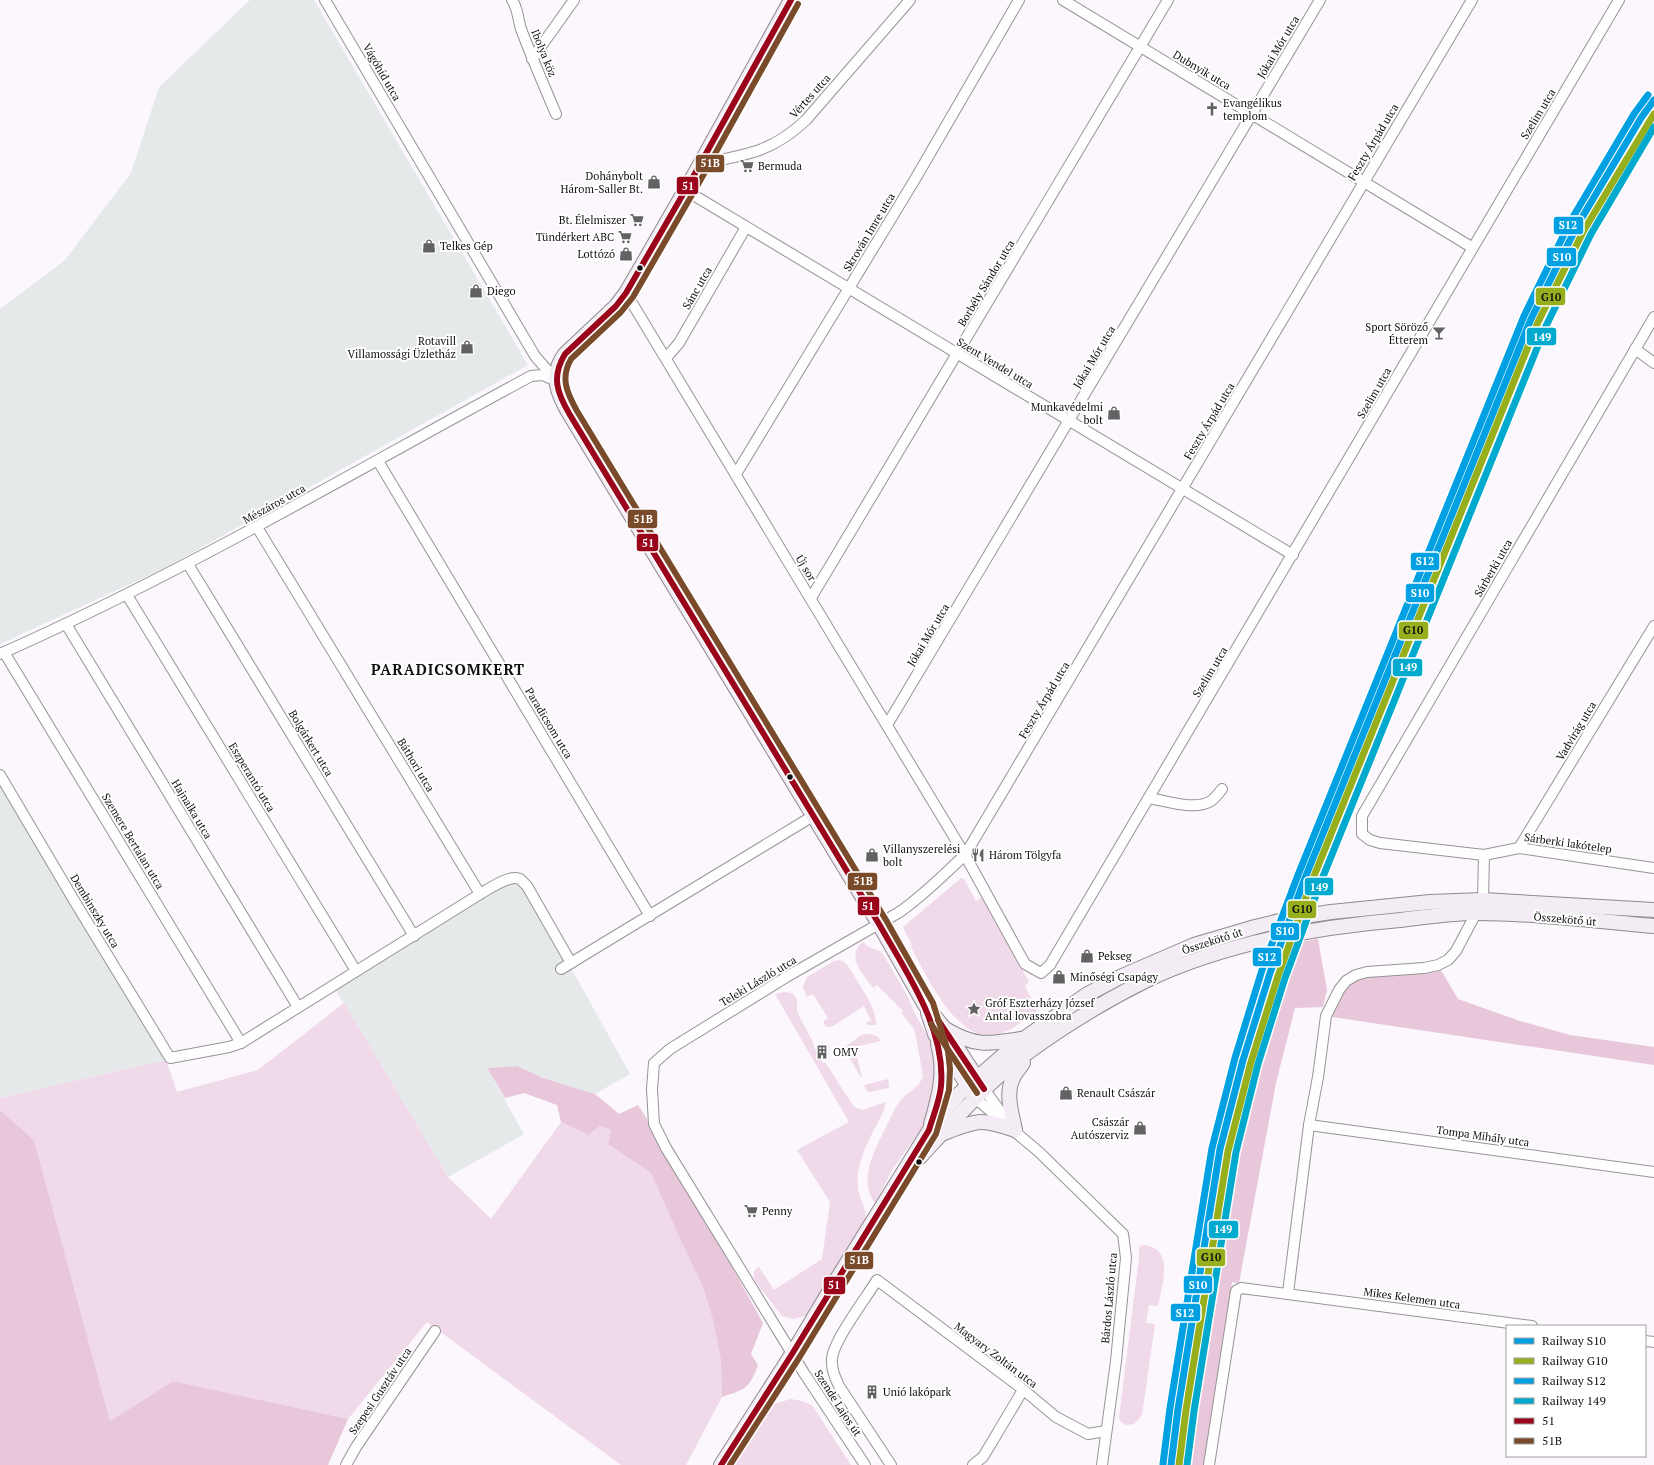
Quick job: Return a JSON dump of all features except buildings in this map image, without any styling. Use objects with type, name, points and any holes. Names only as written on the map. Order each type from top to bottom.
[{"type":"street","name":"Vágóhíd utca","points":[[325,0],[535,356],[556,381]]},
{"type":"street","name":"Ibolya köz","points":[[512,0],[516,4],[518,19],[532,59],[556,114]]},
{"type":"street","points":[[532,59],[574,0]]},
{"type":"street","points":[[791,0],[626,293],[616,306],[565,354],[559,363],[556,381],[560,398],[570,415],[879,924],[940,1032],[976,1088]]},
{"type":"street","name":"Vértes utca","points":[[700,164],[748,154],[772,146],[792,133],[806,120],[910,0]]},
{"type":"street","name":"Skrován Imre utca","points":[[736,474],[959,104],[1019,0]]},
{"type":"street","name":"Dubnyik utca","points":[[1063,0],[1473,248]]},
{"type":"street","name":"Borbély Sándor utca","points":[[811,598],[1168,0]]},
{"type":"street","name":"Jókai Mór utca","points":[[887,725],[1070,421],[1320,0]]},
{"type":"street","name":"Feszty Árpád utca","points":[[879,924],[914,902],[965,855],[1472,0]]},
{"type":"street","name":"Szelim utca","points":[[1041,973],[1050,964],[1149,798],[1619,0]]},
{"type":"street","name":"Szent Vendel utca","points":[[685,190],[1293,555]]},
{"type":"street","name":"Sánc utca","points":[[666,358],[679,343],[746,227]]},
{"type":"street","name":"Új sor","points":[[626,293],[965,855],[1025,964],[1041,973]]},
{"type":"street","name":"Sárberki utca","points":[[1362,834],[1362,816],[1654,317]]},
{"type":"street","points":[[1635,349],[1654,363]]},
{"type":"street","name":"Mészáros utca","points":[[2,653],[127,595],[188,564],[531,376],[543,376],[556,381]]},
{"type":"street","name":"Paradicsom utca","points":[[378,461],[650,916]]},
{"type":"street","name":"Báthori utca","points":[[257,527],[480,894]]},
{"type":"street","name":"Bolgárkert utca","points":[[188,564],[414,936]]},
{"type":"street","name":"Eszperantó utca","points":[[127,595],[356,971]]},
{"type":"street","name":"Hajnalka utca","points":[[66,624],[298,1007]]},
{"type":"street","name":"Vadvirág utca","points":[[1519,848],[1654,626]]},
{"type":"street","name":"Szemere Bertalan utca","points":[[2,653],[241,1043]]},
{"type":"street","name":"Dembinszky utca","points":[[0,775],[170,1058],[229,1047],[241,1043]]},
{"type":"street","points":[[1149,798],[1193,806],[1203,805],[1213,800],[1222,789]]},
{"type":"street","points":[[561,969],[813,816]]},
{"type":"street","name":"Sárberki lakótelep","points":[[1362,834],[1370,840],[1380,843],[1484,855],[1519,848],[1654,868]]},
{"type":"street","points":[[1288,1293],[1309,1125],[1318,1078],[1326,1016],[1339,990],[1346,981],[1356,975],[1367,972],[1424,968],[1438,965],[1448,960],[1456,951],[1483,900],[1484,855]]},
{"type":"street","points":[[241,1043],[480,894],[505,880],[513,878],[520,879],[527,886],[571,963]]},
{"type":"street","name":"Összekötő út","points":[[934,1133],[976,1088],[1086,994],[1158,959],[1202,943],[1292,918],[1331,912],[1430,902],[1483,900],[1544,902],[1654,910]]},
{"type":"street","name":"Összekötő út","points":[[1027,1044],[1149,979],[1184,965],[1296,933],[1347,925],[1475,913],[1654,926]]},
{"type":"street","name":"Teleki László utca","points":[[654,1062],[670,1049],[782,980],[879,924]]},
{"type":"street","points":[[940,1032],[974,1042],[1027,1044],[1012,1079],[1009,1090],[1010,1110],[1015,1130]]},
{"type":"street","points":[[721,1465],[792,1354],[869,1227],[902,1176],[934,1133],[941,1088],[942,1069],[940,1032]]},
{"type":"street","name":"Szende Lajos út","points":[[654,1062],[652,1089],[654,1124],[666,1148],[792,1354],[865,1465]]},
{"type":"street","name":"Bárdos László utca","points":[[976,1088],[1015,1130],[1123,1234],[1126,1258],[1116,1361],[1102,1465]]},
{"type":"street","points":[[934,1133],[972,1122],[982,1121],[995,1123],[1015,1130]]},
{"type":"street","name":"Tompa Mihály utca","points":[[1309,1125],[1654,1172]]},
{"type":"street","name":"Magyary Zoltán utca","points":[[891,1465],[839,1386],[835,1377],[832,1361],[836,1343],[877,1280],[1023,1390],[1056,1417],[1088,1434],[1106,1431]]},
{"type":"street","name":"Mikes Kelemen utca","points":[[1209,1465],[1236,1291],[1241,1288],[1525,1325]]},
{"type":"street","name":"Szepesi Gusztáv utca","points":[[346,1465],[356,1447],[435,1331]]},
{"type":"street","points":[[973,1465],[983,1457],[1023,1390]]},
{"type":"shaded area","points":[[250,0],[314,0],[528,365],[165,568],[0,644],[0,309],[65,260],[131,173],[159,87]]},
{"type":"shaded area","points":[[0,775],[166,1060],[0,1098]]},
{"type":"shaded area","points":[[515,873],[570,966],[630,1074],[595,1094],[543,1078],[517,1066],[487,1068],[524,1134],[448,1177],[332,984]]},
{"type":"shaded area","points":[[961,878],[964,879],[976,901],[983,897],[1029,982],[1025,986],[1037,1011],[1012,1028],[994,1035],[980,1034],[967,1028],[955,1018],[944,1004],[926,975],[912,949],[911,943],[903,927]]},
{"type":"shaded area","points":[[1318,939],[1327,990],[1323,1007],[1295,1008],[1276,1083],[1239,1283],[1232,1282],[1205,1465],[1182,1465],[1221,1194],[1251,1070],[1292,943]]},
{"type":"shaded area","points":[[863,942],[867,946],[883,954],[908,997],[914,1012],[930,1041],[934,1052],[935,1087],[932,1091],[937,1096],[924,1125],[892,1170],[876,1202],[874,1202],[869,1193],[868,1183],[868,1174],[873,1155],[896,1106],[919,1084],[923,1076],[915,1032],[912,1026],[902,1014],[903,1011],[877,985],[873,988],[858,965],[856,953],[858,947]]},
{"type":"shaded area","points":[[839,960],[848,966],[866,995],[874,1011],[876,1025],[867,1025],[866,1023],[871,1020],[864,1006],[833,1026],[826,1027],[823,1022],[828,1018],[813,994],[807,997],[803,987],[807,977],[834,961]]},
{"type":"shaded area","points":[[1438,965],[1458,999],[1520,1021],[1570,1035],[1654,1047],[1654,1065],[1326,1016],[1356,975]]},
{"type":"shaded area","points":[[784,992],[792,993],[795,996],[797,1001],[797,1012],[814,1044],[813,1045],[823,1063],[825,1062],[854,1107],[863,1110],[886,1102],[884,1110],[865,1148],[859,1168],[858,1189],[866,1219],[807,1315],[794,1319],[782,1316],[755,1281],[754,1272],[759,1267],[774,1290],[822,1259],[830,1202],[797,1150],[849,1122],[775,994]]},
{"type":"shaded area","points":[[344,1003],[448,1177],[491,1219],[561,1122],[588,1135],[600,1126],[611,1130],[608,1144],[651,1173],[703,1287],[713,1320],[721,1361],[722,1397],[686,1465],[621,1465],[427,1322],[348,1419],[173,1381],[110,1421],[34,1140],[0,1110],[0,1098],[166,1060],[177,1092],[258,1070]]},
{"type":"shaded area","points":[[871,1034],[878,1037],[881,1041],[855,1047],[862,1078],[844,1048],[861,1035]]},
{"type":"shaded area","points":[[517,1066],[543,1078],[595,1094],[619,1114],[638,1105],[672,1158],[763,1323],[751,1354],[758,1365],[749,1384],[742,1390],[722,1397],[721,1361],[713,1320],[703,1287],[651,1173],[608,1144],[611,1130],[600,1126],[588,1135],[561,1122],[557,1105],[524,1093],[505,1098],[487,1068]]},
{"type":"shaded area","points":[[888,1079],[889,1088],[869,1092],[864,1085]]},
{"type":"shaded area","points":[[0,1110],[34,1140],[110,1421],[173,1381],[348,1419],[328,1465],[0,1465]]},
{"type":"shaded area","points":[[1142,1245],[1153,1247],[1159,1252],[1163,1259],[1164,1278],[1158,1306],[1149,1305],[1146,1323],[1155,1324],[1142,1415],[1134,1424],[1126,1425],[1120,1421],[1119,1417],[1139,1258],[1139,1247]]},
{"type":"shaded area","points":[[791,1399],[812,1405],[851,1465],[733,1465],[770,1405]]},
{"type":"shaded area","points":[[1167,1408],[1175,1409],[1168,1465],[1161,1465]]},
{"type":"rail line","name":"S12","points":[[1163,1464],[1170,1408],[1212,1148],[1235,1058],[1262,970],[1298,875],[1524,316],[1570,222],[1634,114],[1648,95]]},
{"type":"rail line","name":"S10","points":[[1171,1465],[1178,1409],[1220,1149],[1243,1060],[1270,973],[1305,878],[1531,319],[1577,226],[1641,118],[1654,100]]},
{"type":"rail line","name":"G10","points":[[1179,1465],[1186,1410],[1228,1151],[1251,1062],[1278,976],[1312,881],[1538,322],[1584,230],[1654,114]]},
{"type":"rail line","name":"149","points":[[1187,1465],[1194,1411],[1236,1152],[1258,1064],[1285,978],[1320,884],[1546,326],[1591,234],[1654,127]]},
{"type":"transit line","name":"51","points":[[721,1465],[792,1354],[929,1130],[938,1102],[941,1086],[941,1064],[931,1022],[912,981],[879,924],[570,415],[559,392],[557,378],[558,370],[565,354],[616,306],[626,293],[693,177],[791,0]]},
{"type":"transit line","name":"51B","points":[[730,1465],[799,1358],[936,1134],[949,1090],[950,1069],[948,1051],[933,1003],[886,920],[577,411],[570,398],[565,379],[571,359],[621,312],[633,297],[700,181],[798,4]]},
{"type":"transit line","name":"51","points":[[938,1020],[984,1089]]},
{"type":"transit line","name":"51B","points":[[931,1024],[977,1093]]},
{"type":"place","name":"Evangélikus templom","points":[[1212,109]]},
{"type":"place","name":"Bermuda","points":[[747,166]]},
{"type":"place","name":"Dohánybolt Három-Saller Bt.","points":[[654,182]]},
{"type":"place","name":"Bt. Élelmiszer","points":[[637,220]]},
{"type":"place","name":"Tündérkert ABC","points":[[625,237]]},
{"type":"place","name":"Telkes Gép","points":[[429,246]]},
{"type":"place","name":"Lottózó","points":[[626,254]]},
{"type":"place","name":"Diego","points":[[476,291]]},
{"type":"place","name":"Sport Söröző Étterem","points":[[1439,333]]},
{"type":"place","name":"Rotavill Villamossági Üzletház","points":[[467,347]]},
{"type":"place","name":"Munkavédelmi bolt","points":[[1114,413]]},
{"type":"place","name":"Villanyszerelési bolt","points":[[872,855]]},
{"type":"place","name":"Három Tölgyfa","points":[[978,855]]},
{"type":"place","name":"Pekseg","points":[[1087,956]]},
{"type":"place","name":"Minőségi Csapágy","points":[[1059,977]]},
{"type":"place","name":"Gróf Eszterházy József Antal lovasszobra","points":[[974,1009]]},
{"type":"place","name":"OMV","points":[[822,1052]]},
{"type":"place","name":"Renault Császár","points":[[1066,1093]]},
{"type":"place","name":"Császár Autószerviz","points":[[1140,1128]]},
{"type":"place","name":"Penny","points":[[751,1211]]},
{"type":"place","name":"Unió lakópark","points":[[872,1392]]},
{"type":"district","name":"PARADICSOMKERT","points":[[448,669]]}]
